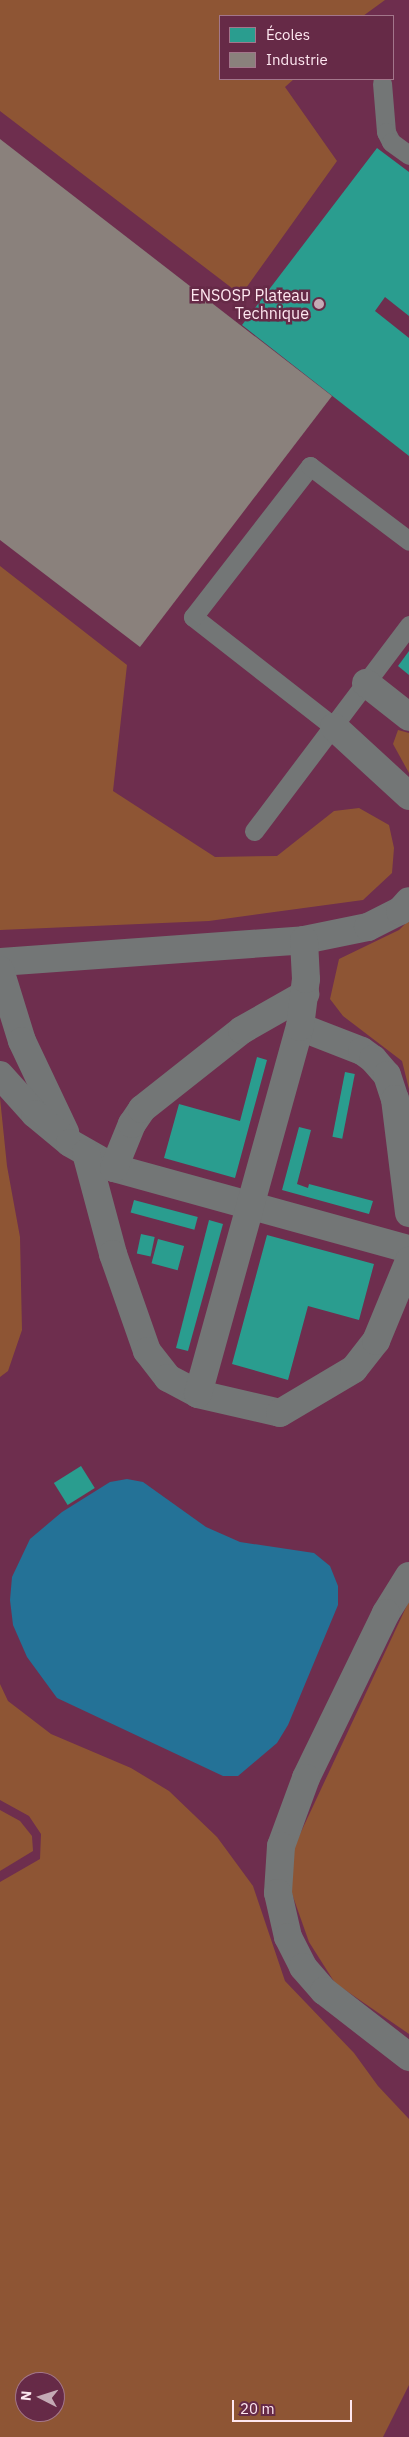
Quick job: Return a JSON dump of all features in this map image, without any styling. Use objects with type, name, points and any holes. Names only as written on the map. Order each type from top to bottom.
[{"type":"street","points":[[366,683],[409,717]]},
{"type":"street","points":[[334,727],[409,796]]},
{"type":"street","points":[[0,962],[304,940],[368,927],[400,911],[409,901]]},
{"type":"street","points":[[198,1394],[300,1027],[305,994],[304,940]]},
{"type":"street","points":[[0,970],[35,1074],[78,1148],[146,1351],[168,1378],[198,1394],[280,1413],[354,1369],[376,1342],[409,1261]]},
{"type":"street","points":[[114,1168],[132,1124],[142,1109],[242,1030],[305,994]]},
{"type":"street","points":[[300,1027],[362,1051],[373,1059],[387,1075],[395,1098],[409,1213]]},
{"type":"street","points":[[0,1075],[35,1114],[78,1148],[114,1168],[409,1249]]},
{"type":"street","points":[[409,1576],[386,1613],[306,1778],[281,1846],[278,1893],[288,1937],[303,1967],[324,1991],[409,2057]]},
{"type":"lane","points":[[382,82],[386,132],[391,142],[409,155]]},
{"type":"lane","points":[[334,727],[193,617],[310,466],[409,541]]},
{"type":"lane","points":[[254,831],[409,625]]},
{"type":"shaded area","points":[[0,0],[409,0],[409,2437],[0,2437]]},
{"type":"shaded area","points":[[0,0],[385,0],[364,15],[219,15],[219,80],[293,80],[285,87],[337,161],[241,295],[0,111]]},
{"type":"shaded area","points":[[0,566],[127,665],[113,791],[215,857],[277,856],[334,811],[359,808],[389,825],[394,848],[392,873],[363,900],[209,921],[0,930]]},
{"type":"shaded area","points":[[398,730],[409,733],[409,773],[393,744]]},
{"type":"shaded area","points":[[409,920],[409,1089],[402,1061],[343,1016],[330,999],[339,959],[399,930]]},
{"type":"shaded area","points":[[0,1098],[7,1166],[20,1237],[22,1330],[8,1371],[0,1377]]},
{"type":"shaded area","points":[[409,1601],[409,2034],[335,1983],[309,1942],[291,1891],[293,1849]]},
{"type":"shaded area","points":[[0,1684],[8,1701],[51,1734],[131,1768],[169,1791],[217,1837],[253,1886],[285,1981],[354,2053],[378,2086],[409,2119],[409,2385],[383,2437],[0,2437],[0,1882],[40,1859],[41,1834],[29,1816],[0,1800]]},
{"type":"shaded area","points":[[0,1810],[20,1821],[32,1836],[33,1851],[0,1871]]},
{"type":"water","points":[[127,1479],[143,1482],[206,1527],[240,1542],[314,1553],[330,1566],[338,1586],[338,1605],[288,1725],[277,1743],[238,1776],[223,1776],[57,1698],[27,1657],[13,1625],[10,1600],[12,1577],[30,1539],[62,1512],[110,1482]]},
{"type":"building: Écoles","name":"ENSOSP Plateau Technique","points":[[377,148],[409,172],[409,316],[385,297],[375,311],[409,338],[409,456],[242,325]]},
{"type":"building: Écoles","points":[[409,651],[409,675],[398,666]]},
{"type":"building: Écoles","points":[[257,1057],[267,1060],[235,1178],[164,1158],[179,1104],[240,1121]]},
{"type":"building: Écoles","points":[[345,1072],[355,1074],[342,1139],[332,1137]]},
{"type":"building: Écoles","points":[[299,1127],[311,1130],[297,1184],[308,1188],[309,1184],[373,1201],[369,1214],[282,1190]]},
{"type":"building: Écoles","points":[[134,1200],[198,1217],[194,1230],[131,1213]]},
{"type":"building: Écoles","points":[[209,1220],[223,1224],[188,1351],[176,1348]]},
{"type":"building: Écoles","points":[[141,1234],[155,1237],[151,1256],[137,1254]]},
{"type":"building: Écoles","points":[[267,1235],[374,1264],[359,1320],[308,1306],[288,1380],[232,1364]]},
{"type":"building: Écoles","points":[[158,1239],[184,1246],[178,1270],[152,1263]]},
{"type":"building: Écoles","points":[[81,1466],[95,1488],[68,1505],[54,1483]]},
{"type":"building: Industrie","points":[[0,139],[332,396],[140,647],[0,540]]},
{"type":"place","name":"ENSOSP Plateau Technique","points":[[319,304]]}]
